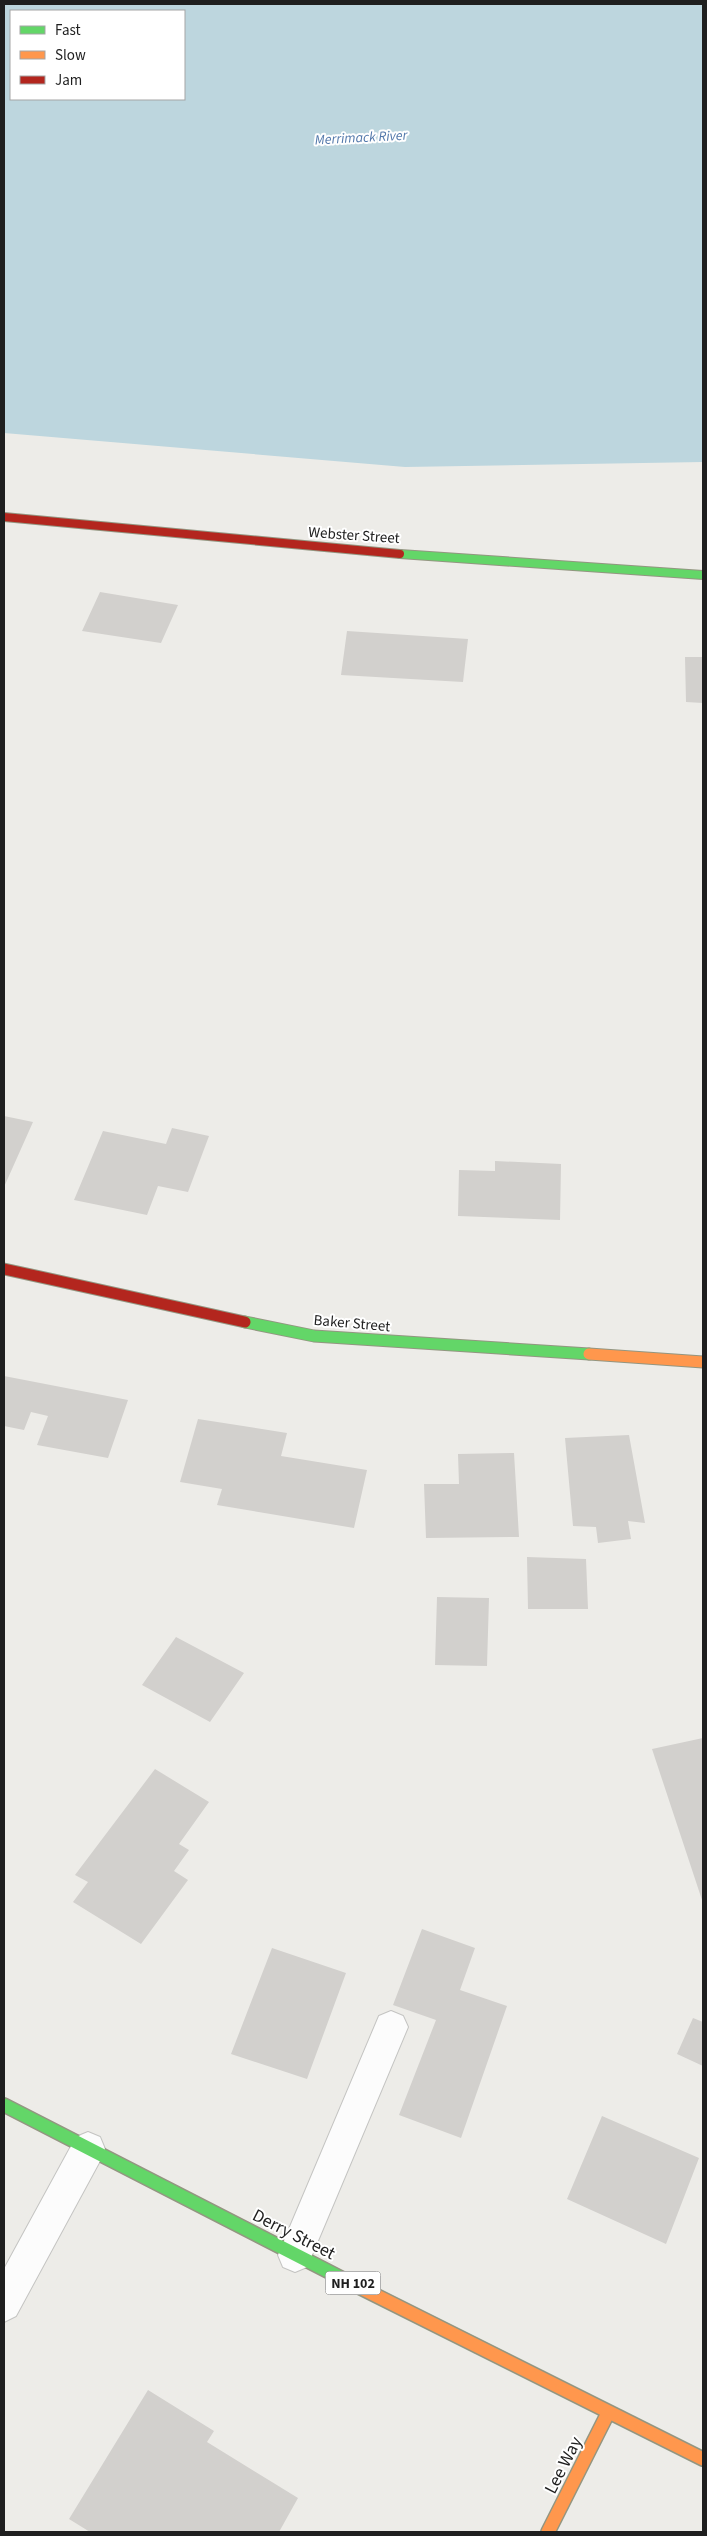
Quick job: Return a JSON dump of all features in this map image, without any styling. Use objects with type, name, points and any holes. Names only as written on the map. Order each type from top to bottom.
[{"type":"street","name":"Webster Street","points":[[4,517],[107,530],[703,575]]},
{"type":"street","name":"Baker Street","points":[[4,1269],[151,1303],[314,1336],[703,1362]]},
{"type":"street","name":"Derry Street","points":[[4,2105],[296,2255],[703,2459]]},
{"type":"street","name":"Lee Way","points":[[548,2532],[608,2413]]},
{"type":"lane","points":[[296,2255],[391,2027]]},
{"type":"lane","points":[[4,2304],[88,2149]]},
{"type":"water","name":"Merrimack River","points":[[4,4],[703,4],[703,462],[405,467],[4,433]]},
{"type":"building","points":[[100,592],[178,605],[161,643],[82,631]]},
{"type":"building","points":[[347,631],[468,639],[463,682],[341,675]]},
{"type":"building","points":[[685,657],[703,657],[703,703],[686,702]]},
{"type":"building","points":[[4,1116],[33,1122],[4,1187]]},
{"type":"building","points":[[172,1128],[209,1136],[188,1192],[158,1186],[147,1215],[74,1200],[103,1131],[166,1144]]},
{"type":"building","points":[[495,1161],[561,1164],[560,1220],[458,1216],[459,1170],[495,1171]]},
{"type":"building","points":[[4,1376],[128,1400],[108,1458],[37,1445],[48,1416],[31,1412],[24,1430],[4,1426]]},
{"type":"building","points":[[198,1419],[287,1433],[281,1456],[367,1470],[354,1528],[217,1505],[222,1489],[180,1482]]},
{"type":"building","points":[[629,1435],[645,1523],[628,1521],[631,1539],[598,1543],[596,1527],[573,1526],[565,1438]]},
{"type":"building","points":[[514,1453],[519,1537],[426,1538],[424,1484],[459,1484],[458,1454]]},
{"type":"building","points":[[527,1557],[586,1559],[588,1609],[528,1609]]},
{"type":"building","points":[[437,1597],[489,1598],[487,1666],[435,1665]]},
{"type":"building","points":[[176,1637],[244,1673],[210,1722],[142,1685]]},
{"type":"building","points":[[703,1738],[703,1900],[702,1900],[652,1749]]},
{"type":"building","points":[[155,1769],[209,1802],[179,1844],[189,1850],[174,1871],[188,1880],[141,1944],[73,1902],[88,1882],[75,1875]]},
{"type":"building","points":[[422,1929],[475,1948],[460,1990],[507,2006],[461,2138],[399,2115],[436,2020],[393,2005]]},
{"type":"building","points":[[272,1948],[346,1973],[307,2079],[231,2054]]},
{"type":"building","points":[[693,2018],[703,2022],[703,2066],[677,2054]]},
{"type":"building","points":[[602,2116],[699,2158],[666,2244],[567,2199]]},
{"type":"building","points":[[148,2390],[214,2431],[207,2442],[298,2498],[279,2532],[90,2532],[69,2519]]},
{"type":"traffic: fast","points":[[400,554],[703,575]]},
{"type":"traffic: fast","points":[[245,1322],[314,1336],[589,1354]]},
{"type":"traffic: fast","points":[[4,2105],[347,2281]]},
{"type":"traffic: slow","points":[[589,1354],[703,1362]]},
{"type":"traffic: slow","points":[[347,2281],[703,2459]]},
{"type":"traffic: slow","points":[[548,2532],[608,2413]]},
{"type":"traffic: jam","points":[[4,517],[178,535],[400,554]]},
{"type":"traffic: jam","points":[[4,1269],[245,1322]]}]
